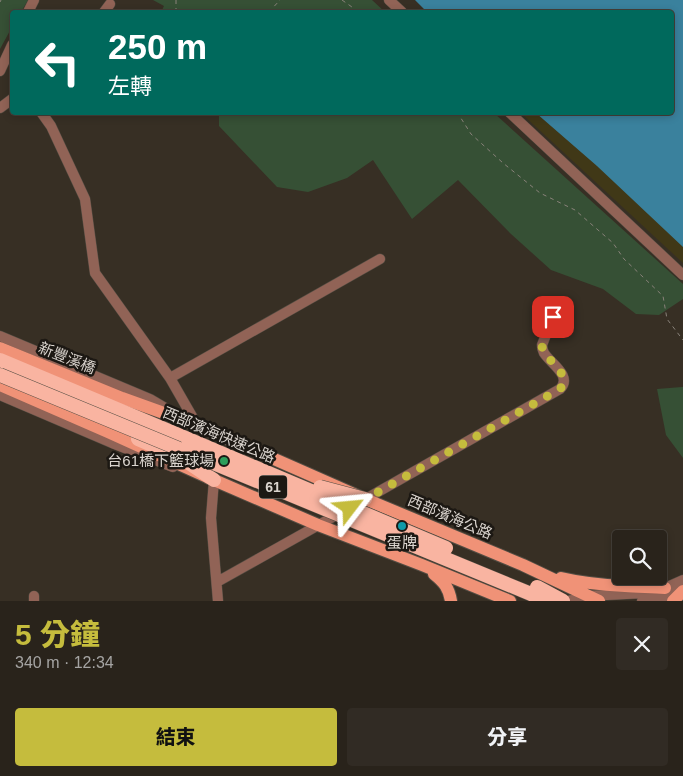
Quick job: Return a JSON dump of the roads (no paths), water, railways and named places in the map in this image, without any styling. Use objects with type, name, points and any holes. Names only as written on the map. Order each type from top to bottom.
[{"type":"highway","name":"西部濱海快速公路","points":[[0,360],[538,588],[562,601]]},
{"type":"highway","points":[[0,375],[180,458],[214,480]]},
{"type":"highway","name":"西部濱海快速公路","points":[[0,375],[544,601]]},
{"type":"highway","points":[[188,439],[237,451],[325,489],[365,499]]},
{"type":"main road","name":"新豐溪橋","points":[[0,348],[122,398]]},
{"type":"main road","name":"61","points":[[0,385],[318,525],[510,601]]},
{"type":"main road","name":"西部濱海公路","points":[[122,398],[197,425],[365,499],[523,565],[593,598]]},
{"type":"main road","points":[[422,565],[447,586],[451,601]]},
{"type":"main road","points":[[523,565],[563,578],[594,584],[665,588]]},
{"type":"main road","points":[[673,601],[683,590]]},
{"type":"street","points":[[388,0],[400,10]]},
{"type":"street","points":[[0,71],[10,49]]},
{"type":"street","points":[[43,115],[51,126],[85,199],[95,273],[170,378],[197,425]]},
{"type":"street","points":[[512,115],[683,275]]},
{"type":"street","points":[[170,378],[380,259]]},
{"type":"street","points":[[217,582],[560,389],[563,386],[564,380],[557,366],[542,349],[558,304]]},
{"type":"street","points":[[0,336],[150,399],[197,425]]},
{"type":"street","points":[[0,395],[138,454],[214,480],[211,518],[218,601]]},
{"type":"street","points":[[568,601],[646,593],[665,588],[683,580]]},
{"type":"street","points":[[642,601],[648,601],[683,590]]},
{"type":"water","points":[[415,0],[683,0],[683,247],[597,166],[538,115],[674,115],[674,10],[425,10]]},
{"type":"place","name":"台61橋下籃球場","points":[[224,461]]},
{"type":"place","name":"蛋牌","points":[[402,526]]}]
